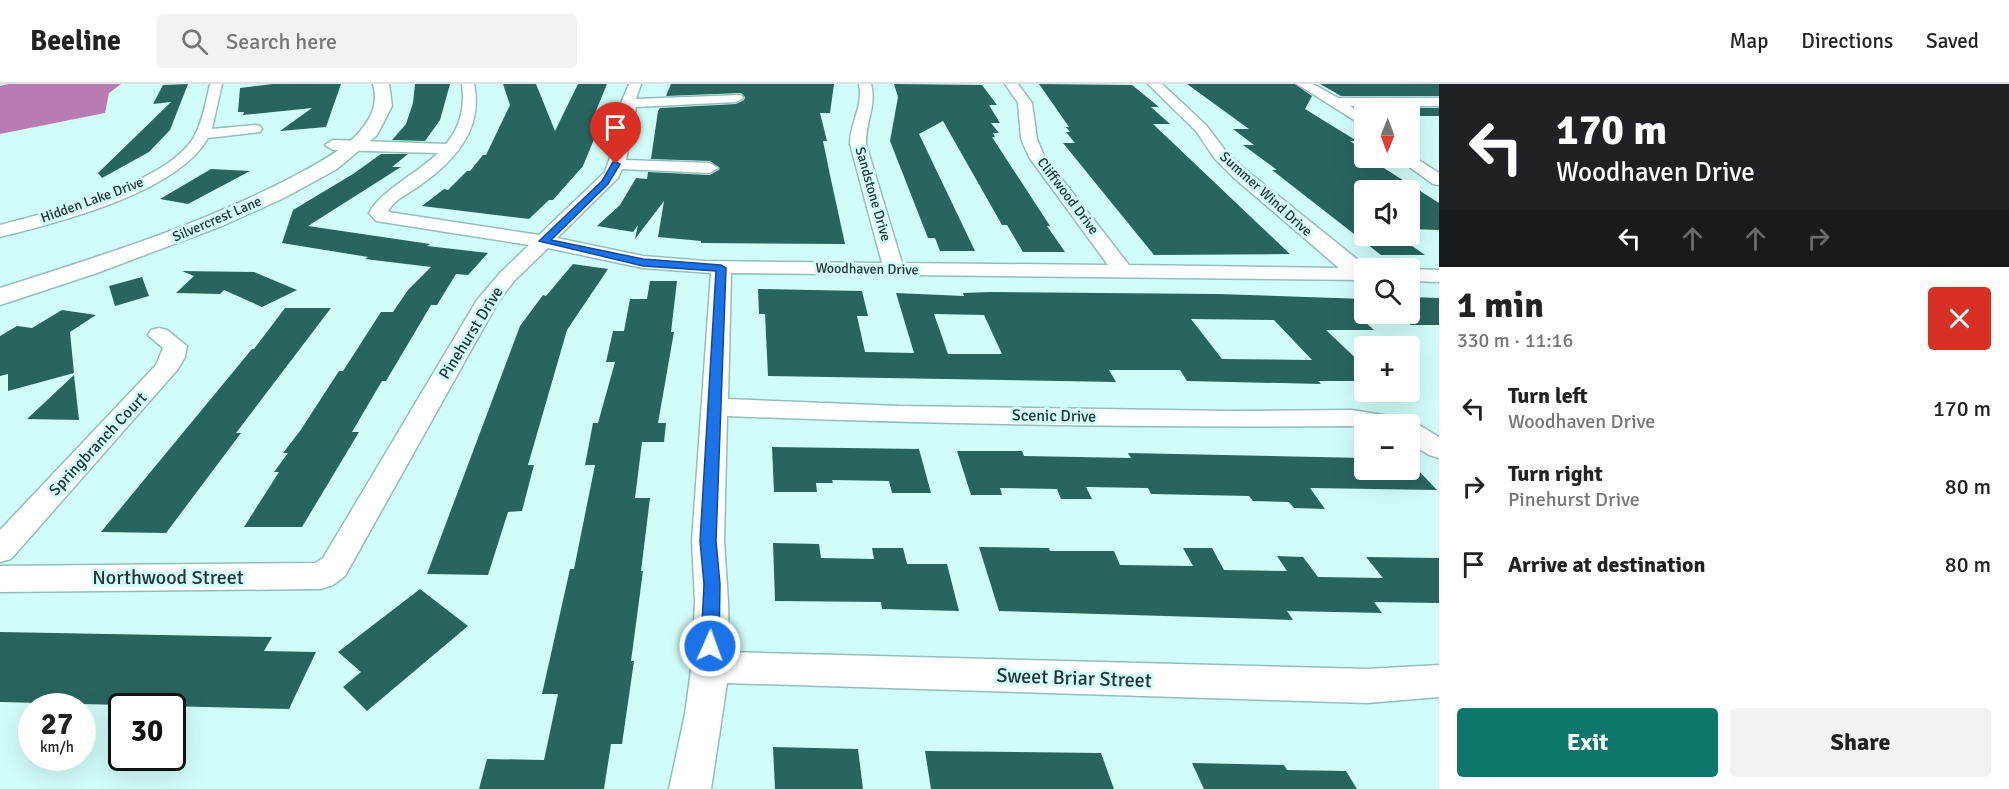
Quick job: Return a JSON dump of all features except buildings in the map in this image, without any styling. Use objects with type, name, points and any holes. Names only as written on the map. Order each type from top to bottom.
[{"type":"street","name":"Hidden Lake Drive","points":[[0,231],[115,195],[148,181],[184,158],[194,149],[203,134],[216,84]]},
{"type":"street","name":"Silvercrest Lane","points":[[0,283],[234,203],[306,165],[333,145],[355,122],[360,112],[364,93],[361,84]]},
{"type":"street","name":"Silvercrest Lane","points":[[0,297],[186,233],[298,184],[355,146],[370,132],[384,108],[381,84]]},
{"type":"street","points":[[333,145],[452,149],[462,134],[471,108],[472,96],[468,84]]},
{"type":"street","name":"Sandstone Drive","points":[[865,84],[869,92],[858,131],[858,144],[894,269]]},
{"type":"street","name":"Cliffwood Drive","points":[[1011,84],[1025,103],[1029,139],[1037,156],[1123,271]]},
{"type":"street","name":"Summer Wind Drive","points":[[1154,84],[1201,128],[1221,156],[1240,174],[1354,267]]},
{"type":"street","points":[[1303,84],[1354,115]]},
{"type":"street","points":[[632,93],[736,98]]},
{"type":"street","name":"Pinehurst Drive","points":[[334,567],[488,300],[507,277],[605,182],[616,164],[632,93]]},
{"type":"street","points":[[1335,102],[1439,102]]},
{"type":"street","points":[[203,134],[255,129]]},
{"type":"street","name":"Woodhaven Drive","points":[[452,149],[432,168],[386,201],[378,213],[382,217],[544,241],[643,262],[721,268],[1354,274]]},
{"type":"street","points":[[1420,162],[1439,165]]},
{"type":"street","points":[[616,164],[710,168]]},
{"type":"street","points":[[1420,168],[1439,180]]},
{"type":"street","points":[[690,789],[707,702],[710,667],[712,584],[708,541],[721,268]]},
{"type":"street","points":[[1420,275],[1439,276]]},
{"type":"street","name":"Springbranch Court","points":[[0,550],[166,369],[173,357],[175,346],[159,335]]},
{"type":"street","name":"Scenic Drive","points":[[715,407],[923,414],[1232,419],[1354,418]]},
{"type":"street","points":[[1420,437],[1439,449]]},
{"type":"street","name":"Northwood Street","points":[[0,579],[321,576],[334,567]]},
{"type":"street","name":"Sweet Briar Street","points":[[710,667],[1367,686],[1439,681]]},
{"type":"shaded area","points":[[8,84],[121,84],[109,93],[105,113],[0,134],[0,86]]},
{"type":"route","points":[[616,164],[612,174],[605,182],[544,241],[601,255],[643,262],[721,268],[708,541],[712,584],[710,646]]}]
